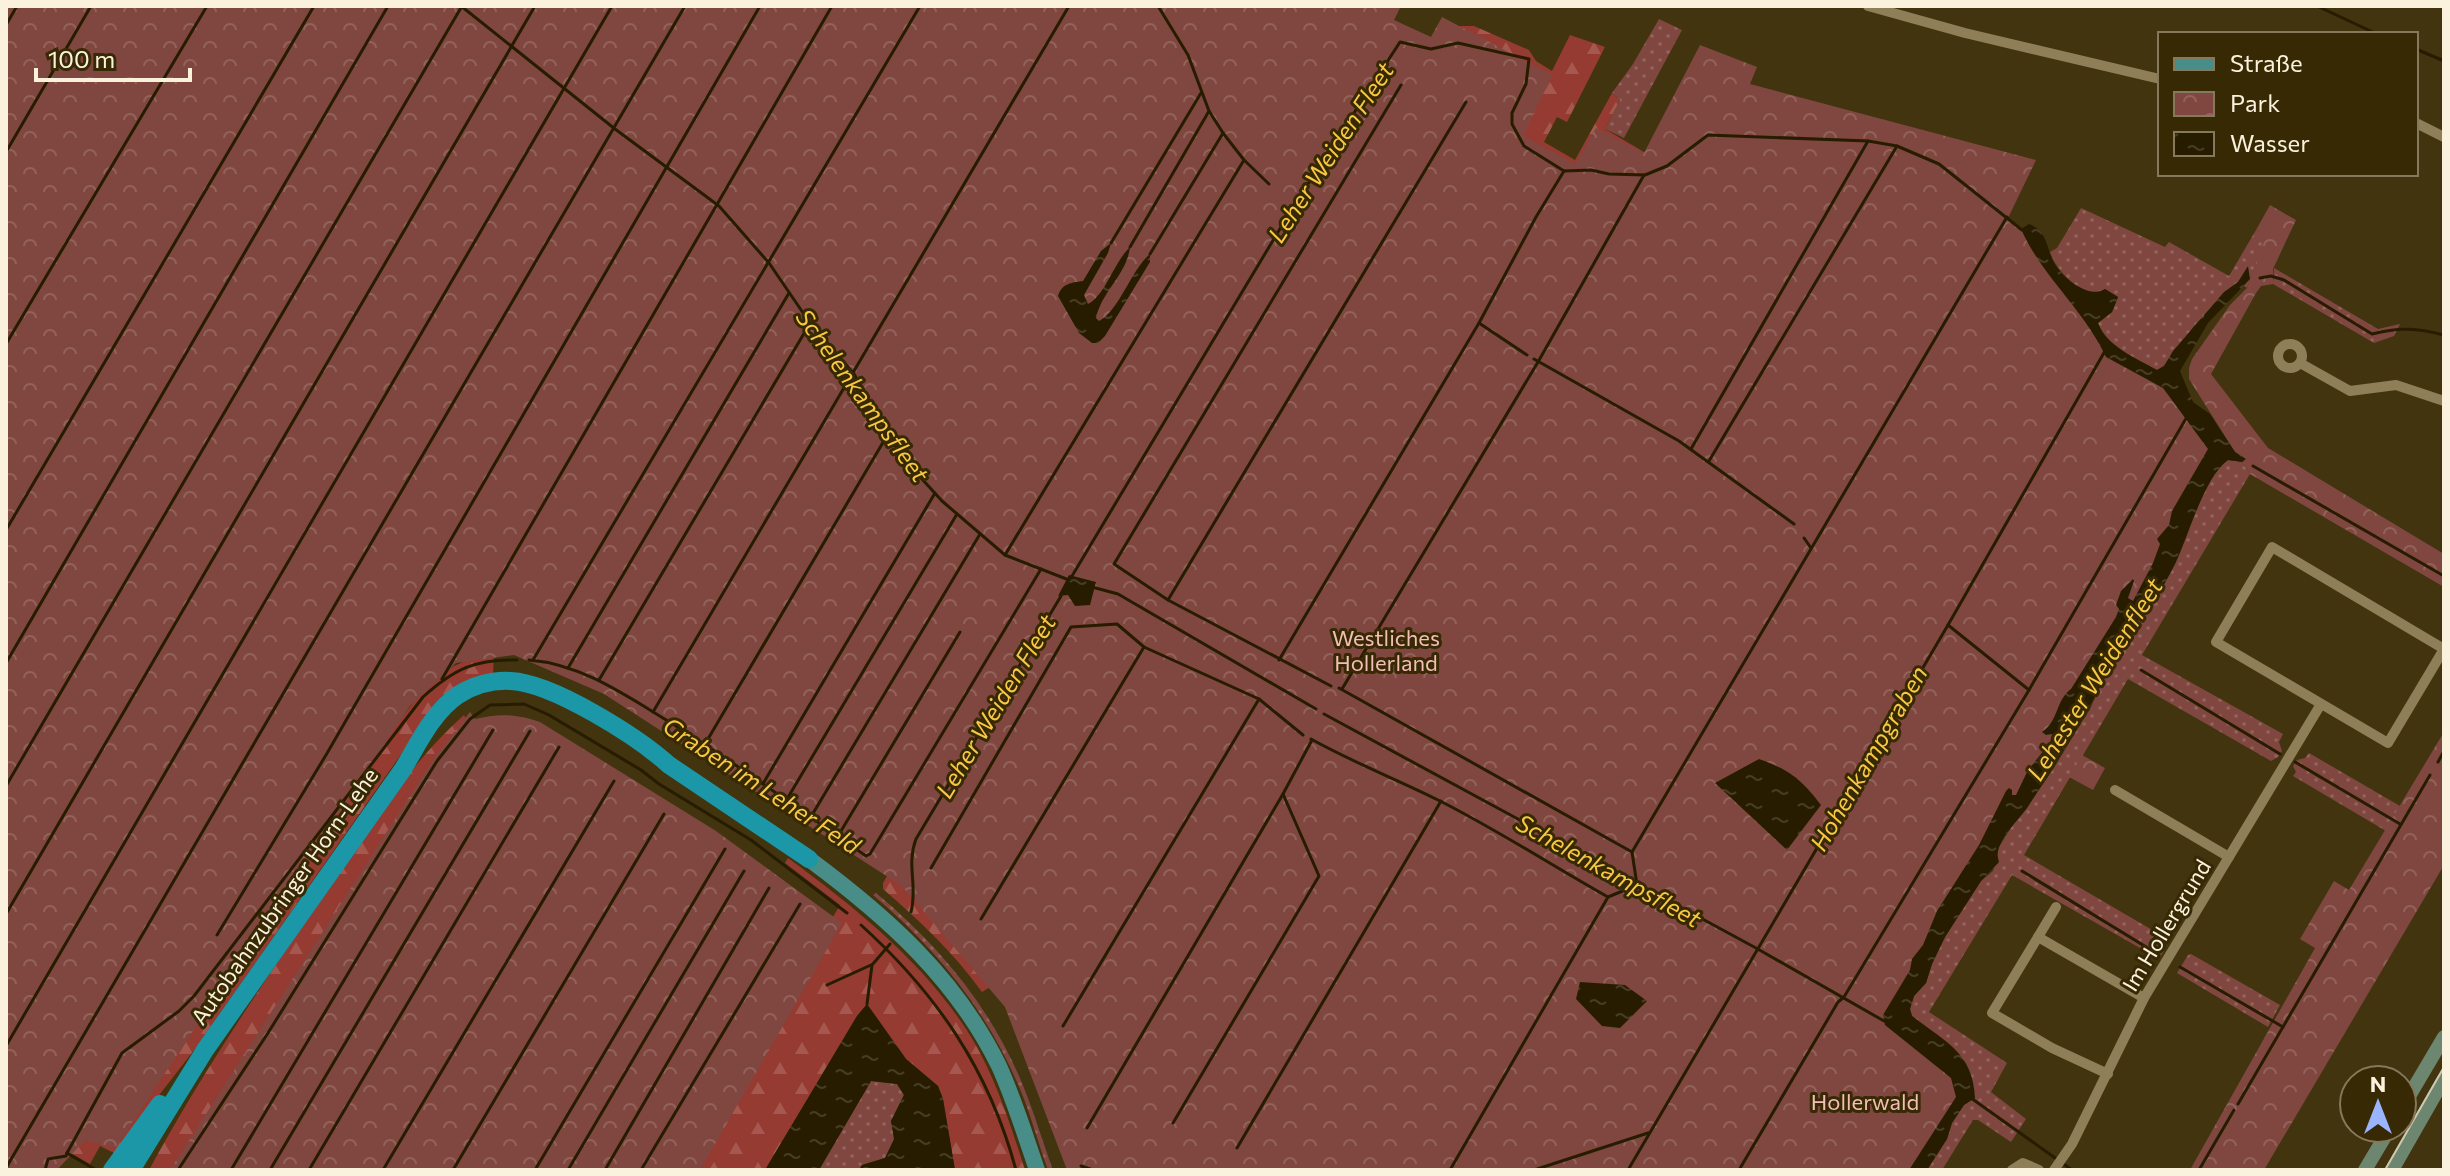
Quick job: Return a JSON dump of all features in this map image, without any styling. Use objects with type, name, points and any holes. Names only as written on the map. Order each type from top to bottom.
[{"type":"highway","name":"Autobahnzubringer Horn-Lehe","points":[[205,1050],[436,718],[459,695],[485,684],[514,681],[586,710],[651,749],[669,765],[809,859]]},
{"type":"highway","points":[[112,1170],[174,1086],[205,1050]]},
{"type":"highway","points":[[131,1170],[205,1050]]},
{"type":"main road","name":"Autobahnzubringer Horn-Lehe","points":[[809,859],[865,900],[894,927],[957,997],[998,1065],[1037,1170]]},
{"type":"main road","points":[[2418,1081],[2444,1037]]},
{"type":"main road","points":[[2392,1170],[2444,1079]]},
{"type":"main road","points":[[2365,1170],[2380,1144]]},
{"type":"street","points":[[1868,6],[1965,33],[2158,79]]},
{"type":"street","points":[[2418,124],[2444,137]]},
{"type":"street","points":[[2300,363],[2350,391],[2396,385],[2444,401]]},
{"type":"street","points":[[2272,547],[2444,649],[2388,743],[2216,642],[2272,547]]},
{"type":"street","name":"Im Hollergrund","points":[[2059,1165],[2144,998],[2321,704]]},
{"type":"street","points":[[2115,790],[2229,857]]},
{"type":"street","points":[[2056,907],[1992,1013],[2040,1042],[2108,1074]]},
{"type":"street","points":[[2038,937],[2144,998]]},
{"type":"street","points":[[2012,1170],[2023,1163],[2039,1170]]},
{"type":"green space","name":"Westliches Hollerland","points":[[6,6],[1401,6],[1394,20],[1431,37],[1442,17],[1552,75],[1523,136],[1575,164],[1596,128],[1644,153],[1700,45],[1757,67],[1750,84],[2036,160],[2008,218],[2028,235],[2113,354],[2163,380],[2222,455],[1890,1018],[1960,1062],[1966,1095],[1922,1170],[1067,1170],[1005,1007],[902,886],[604,694],[514,655],[456,663],[410,706],[115,1148],[85,1140],[57,1170],[6,1170]]},
{"type":"green space","points":[[1659,19],[1682,30],[1624,138],[1605,129],[1620,100],[1612,93]]},
{"type":"green space","points":[[1453,26],[1474,26],[1529,50],[1536,61],[1552,71],[1570,35],[1605,47],[1567,122],[1557,117],[1544,142],[1575,160],[1612,93],[1620,100],[1605,129],[1644,152],[1652,166],[1695,136],[1709,133],[1764,136],[1763,147],[1712,145],[1699,149],[1674,169],[1639,181],[1565,176],[1519,145],[1507,130],[1506,113],[1522,80],[1525,66],[1511,55],[1501,52],[1450,45]]},
{"type":"green space","points":[[2270,205],[2296,220],[2273,269],[2273,284],[2261,286],[2256,293],[2211,374],[2268,448],[2444,554],[2444,587],[2250,474],[2242,462],[2245,459],[2235,452],[2189,379],[2192,359],[2230,305],[2247,288],[2266,235],[2256,230]]},
{"type":"green space","points":[[2081,208],[2165,247],[2169,242],[2229,276],[2256,230],[2267,235],[2247,288],[2238,282],[2194,326],[2164,366],[2157,370],[2123,351],[2102,331],[2098,323],[2112,312],[2118,297],[2105,289],[2097,292],[2080,288],[2053,260],[2050,252],[2057,248]]},
{"type":"green space","points":[[2274,268],[2378,329],[2400,324],[2394,336],[2374,343],[2273,284]]},
{"type":"green space","points":[[2228,460],[2242,462],[2250,474],[2142,655],[2283,734],[2279,742],[2282,751],[2271,761],[2128,679],[2024,855],[2166,938],[2162,944],[2164,951],[2160,957],[2154,956],[2012,875],[1929,1012],[2007,1063],[1991,1092],[2026,1119],[2011,1142],[1978,1120],[1973,1120],[1942,1170],[1927,1170],[1964,1105],[1975,1098],[1951,1046],[1912,1016],[1910,1009],[1914,996],[1926,983],[1945,937],[1981,881],[1993,871],[1999,847],[2052,771],[2091,707],[2105,676],[2111,671],[2115,654],[2128,628],[2157,597],[2175,564],[2204,493],[2219,468]]},
{"type":"green space","points":[[494,654],[493,675],[416,733],[195,1049],[114,1153],[100,1146],[90,1164],[67,1151],[427,685],[458,664]]},
{"type":"green space","points":[[470,712],[475,719],[508,715],[540,722],[716,831],[842,923],[700,1170],[170,1170],[436,755]]},
{"type":"green space","points":[[464,715],[470,726],[208,1170],[149,1170],[232,1032],[371,825],[405,778]]},
{"type":"green space","points":[[2444,732],[2444,865],[2264,1170],[2190,1170],[2315,948],[2300,939],[2334,881],[2349,890]]},
{"type":"green space","points":[[2309,753],[2400,806],[2386,831],[2293,776],[2296,772],[2293,766],[2297,760]]},
{"type":"green space","points":[[2082,755],[2105,768],[2093,790],[2069,777]]},
{"type":"green space","points":[[898,857],[997,983],[982,992],[936,938],[883,889],[883,883]]},
{"type":"green space","points":[[788,858],[882,933],[944,999],[973,1040],[991,1075],[1025,1170],[955,1170],[938,1086],[906,1059],[867,1004],[765,1170],[683,1170],[840,905],[785,863]]},
{"type":"green space","points":[[876,893],[943,957],[997,1032],[1028,1098],[1053,1170],[1048,1170],[1024,1099],[1007,1061],[976,1008],[939,959],[873,895]]},
{"type":"green space","points":[[2191,954],[2280,1005],[2268,1027],[2177,973]]},
{"type":"green space","points":[[871,1081],[897,1084],[904,1095],[891,1121],[895,1139],[885,1158],[862,1165],[859,1170],[819,1170]]},
{"type":"water","name":"Lehester Weidenfleet","points":[[2029,224],[2040,231],[2056,266],[2065,277],[2085,290],[2105,289],[2118,297],[2112,312],[2098,323],[2102,331],[2123,351],[2157,370],[2164,366],[2173,351],[2224,292],[2238,282],[2248,266],[2250,279],[2208,323],[2180,371],[2193,402],[2210,414],[2235,452],[2246,459],[2242,462],[2228,460],[2211,480],[2175,564],[2157,597],[2128,628],[2123,648],[2113,653],[2112,666],[2083,719],[2029,805],[2003,839],[1998,852],[1999,862],[1981,881],[1945,937],[1926,983],[1914,996],[1910,1009],[1912,1016],[1946,1041],[1963,1059],[1973,1082],[1975,1098],[1964,1105],[1952,1123],[1947,1139],[1927,1170],[1909,1170],[1956,1097],[1951,1078],[1885,1025],[1883,1015],[1910,970],[1912,959],[1923,945],[1937,911],[1979,845],[2006,791],[2009,788],[2012,795],[2016,795],[2028,770],[2050,743],[2052,734],[2042,732],[2116,617],[2121,591],[2133,579],[2128,598],[2133,601],[2153,563],[2160,544],[2157,539],[2169,525],[2172,511],[2208,449],[2163,388],[2106,357],[2086,323],[2030,247],[2021,229]]},
{"type":"water","points":[[1111,243],[1084,295],[1088,304],[1099,294],[1130,247],[1124,266],[1099,308],[1096,318],[1099,321],[1113,309],[1150,254],[1150,262],[1105,336],[1098,343],[1092,343],[1079,333],[1058,296],[1065,286],[1083,281],[1101,251]]},
{"type":"water","points":[[1069,575],[1096,582],[1090,605],[1075,606],[1068,595],[1058,596]]},
{"type":"water","points":[[1759,759],[1794,776],[1821,805],[1787,850],[1715,783]]},
{"type":"water","points":[[1580,982],[1625,985],[1647,1001],[1620,1028],[1602,1026],[1576,999]]},
{"type":"water","points":[[867,1004],[906,1059],[938,1086],[955,1170],[859,1170],[862,1165],[885,1158],[894,1139],[891,1121],[904,1095],[897,1084],[871,1081],[819,1170],[765,1170],[857,1016]]},
{"type":"waterway","points":[[6,25],[17,6]]},
{"type":"waterway","points":[[6,152],[91,6]]},
{"type":"waterway","points":[[6,344],[207,6]]},
{"type":"waterway","points":[[6,530],[314,6]]},
{"type":"waterway","points":[[6,663],[388,6]]},
{"type":"waterway","name":"Schelenkampsfleet","points":[[461,6],[615,129],[719,206],[769,263],[810,323],[854,374],[902,457],[942,501],[1005,555],[1069,580]]},
{"type":"waterway","points":[[6,786],[462,6]]},
{"type":"waterway","points":[[6,914],[535,6]]},
{"type":"waterway","points":[[6,1046],[612,6]]},
{"type":"waterway","points":[[6,1168],[685,6]]},
{"type":"waterway","points":[[217,935],[326,755],[760,6]]},
{"type":"waterway","points":[[442,679],[832,6]]},
{"type":"waterway","points":[[533,660],[920,6]]},
{"type":"waterway","points":[[653,712],[1069,6]]},
{"type":"waterway","points":[[1158,6],[1188,55],[1209,111],[1244,160],[1269,184]]},
{"type":"waterway","points":[[2317,6],[2373,32]]},
{"type":"waterway","name":"Leher Weiden Fleet","points":[[1072,576],[1293,207],[1400,42],[1431,49],[1458,43],[1529,59],[1526,84],[1512,113],[1512,124],[1524,146],[1564,171],[1645,175],[1667,166],[1708,135],[1868,141],[1897,146],[1939,164],[2022,230]]},
{"type":"waterway","points":[[2418,50],[2444,61]]},
{"type":"waterway","points":[[1331,686],[1168,600],[1114,564],[1401,85]]},
{"type":"waterway","points":[[1111,243],[1201,93]]},
{"type":"waterway","points":[[1168,600],[1466,102]]},
{"type":"waterway","points":[[1130,247],[1209,111]]},
{"type":"waterway","points":[[1150,254],[1223,133]]},
{"type":"waterway","points":[[1691,449],[1868,141]]},
{"type":"waterway","points":[[1709,461],[1897,146]]},
{"type":"waterway","points":[[1005,555],[1244,160]]},
{"type":"waterway","points":[[1279,660],[1479,323],[1564,171]]},
{"type":"waterway","points":[[1342,689],[1538,362],[1644,175]]},
{"type":"waterway","points":[[1450,1170],[1608,897],[1637,885],[1632,852],[2007,217]]},
{"type":"waterway","points":[[2260,278],[2271,276],[2284,280],[2372,334],[2408,329],[2444,335]]},
{"type":"waterway","points":[[568,668],[789,293]]},
{"type":"waterway","points":[[1479,323],[1527,355]]},
{"type":"waterway","points":[[599,680],[809,325]]},
{"type":"waterway","name":"Hohenkampgraben","points":[[1628,1170],[2105,351]]},
{"type":"waterway","points":[[1534,359],[1679,441],[1794,524]]},
{"type":"waterway","points":[[1739,1170],[2029,690],[2188,415]]},
{"type":"waterway","points":[[705,744],[888,434]]},
{"type":"waterway","points":[[2253,466],[2444,576]]},
{"type":"waterway","points":[[764,782],[935,493]]},
{"type":"waterway","points":[[787,799],[957,514]]},
{"type":"waterway","points":[[812,815],[980,534]]},
{"type":"waterway","points":[[1804,538],[1811,548]]},
{"type":"waterway","name":"Graben im Leher Feld","points":[[529,660],[567,668],[619,691],[718,753],[866,856],[1041,569]]},
{"type":"waterway","name":"Schelenkampsfleet","points":[[1092,587],[1118,594],[1316,709]]},
{"type":"waterway","name":"Leher Weiden Fleet","points":[[911,912],[912,858],[916,839],[1061,596]]},
{"type":"waterway","points":[[931,868],[1071,627],[1117,624],[1144,647],[1259,699],[1303,735]]},
{"type":"waterway","points":[[1948,625],[2029,690]]},
{"type":"waterway","points":[[838,836],[960,632]]},
{"type":"waterway","points":[[981,919],[1144,647]]},
{"type":"waterway","name":"Graben im Leher Feld","points":[[67,1153],[122,1053],[179,1011],[194,996],[423,697],[445,679],[466,668],[489,661],[517,660]]},
{"type":"waterway","points":[[2141,670],[2280,754]]},
{"type":"waterway","points":[[1339,688],[1632,852]]},
{"type":"waterway","points":[[1063,1026],[1259,699]]},
{"type":"waterway","points":[[178,1170],[268,1033],[437,761],[470,719],[490,705],[524,704],[549,715],[751,840],[847,913]]},
{"type":"waterway","name":"Schelenkampsfleet","points":[[1324,714],[1887,1020]]},
{"type":"waterway","points":[[231,1170],[493,730]]},
{"type":"waterway","points":[[270,1170],[530,731]]},
{"type":"waterway","points":[[1311,739],[1460,811],[1608,897]]},
{"type":"waterway","points":[[1087,1128],[1312,740]]},
{"type":"waterway","points":[[309,1170],[559,747]]},
{"type":"waterway","points":[[2438,762],[2444,751]]},
{"type":"waterway","points":[[2295,762],[2400,824]]},
{"type":"waterway","points":[[2238,1104],[2430,775]]},
{"type":"waterway","points":[[383,1170],[614,781]]},
{"type":"waterway","points":[[1173,1123],[1319,876],[1283,794]]},
{"type":"waterway","points":[[1237,1148],[1441,801]]},
{"type":"waterway","points":[[453,1170],[664,814]]},
{"type":"waterway","points":[[535,1170],[725,849]]},
{"type":"waterway","points":[[568,1170],[744,871]]},
{"type":"waterway","points":[[2022,871],[2156,953]]},
{"type":"waterway","points":[[605,1170],[769,888]]},
{"type":"waterway","points":[[641,1170],[800,904]]},
{"type":"waterway","points":[[861,925],[913,978],[957,1036],[991,1099],[1016,1170]]},
{"type":"waterway","points":[[867,1004],[872,965],[890,944]]},
{"type":"waterway","points":[[827,985],[871,965]]},
{"type":"waterway","points":[[2180,967],[2283,1027]]},
{"type":"waterway","points":[[1971,1098],[2072,1170]]},
{"type":"waterway","points":[[2199,1170],[2234,1110]]},
{"type":"waterway","points":[[1534,1170],[1648,1133]]},
{"type":"waterway","name":"Graben im Leher Feld","points":[[67,1153],[96,1170]]},
{"type":"waterway","points":[[45,1170],[48,1159],[66,1156],[67,1153]]},
{"type":"waterway","points":[[1081,1166],[1093,1170]]},
{"type":"tram line","points":[[2385,1170],[2444,1067]]},
{"type":"park label","name":"Hollerwald","points":[[1865,1101]]}]
